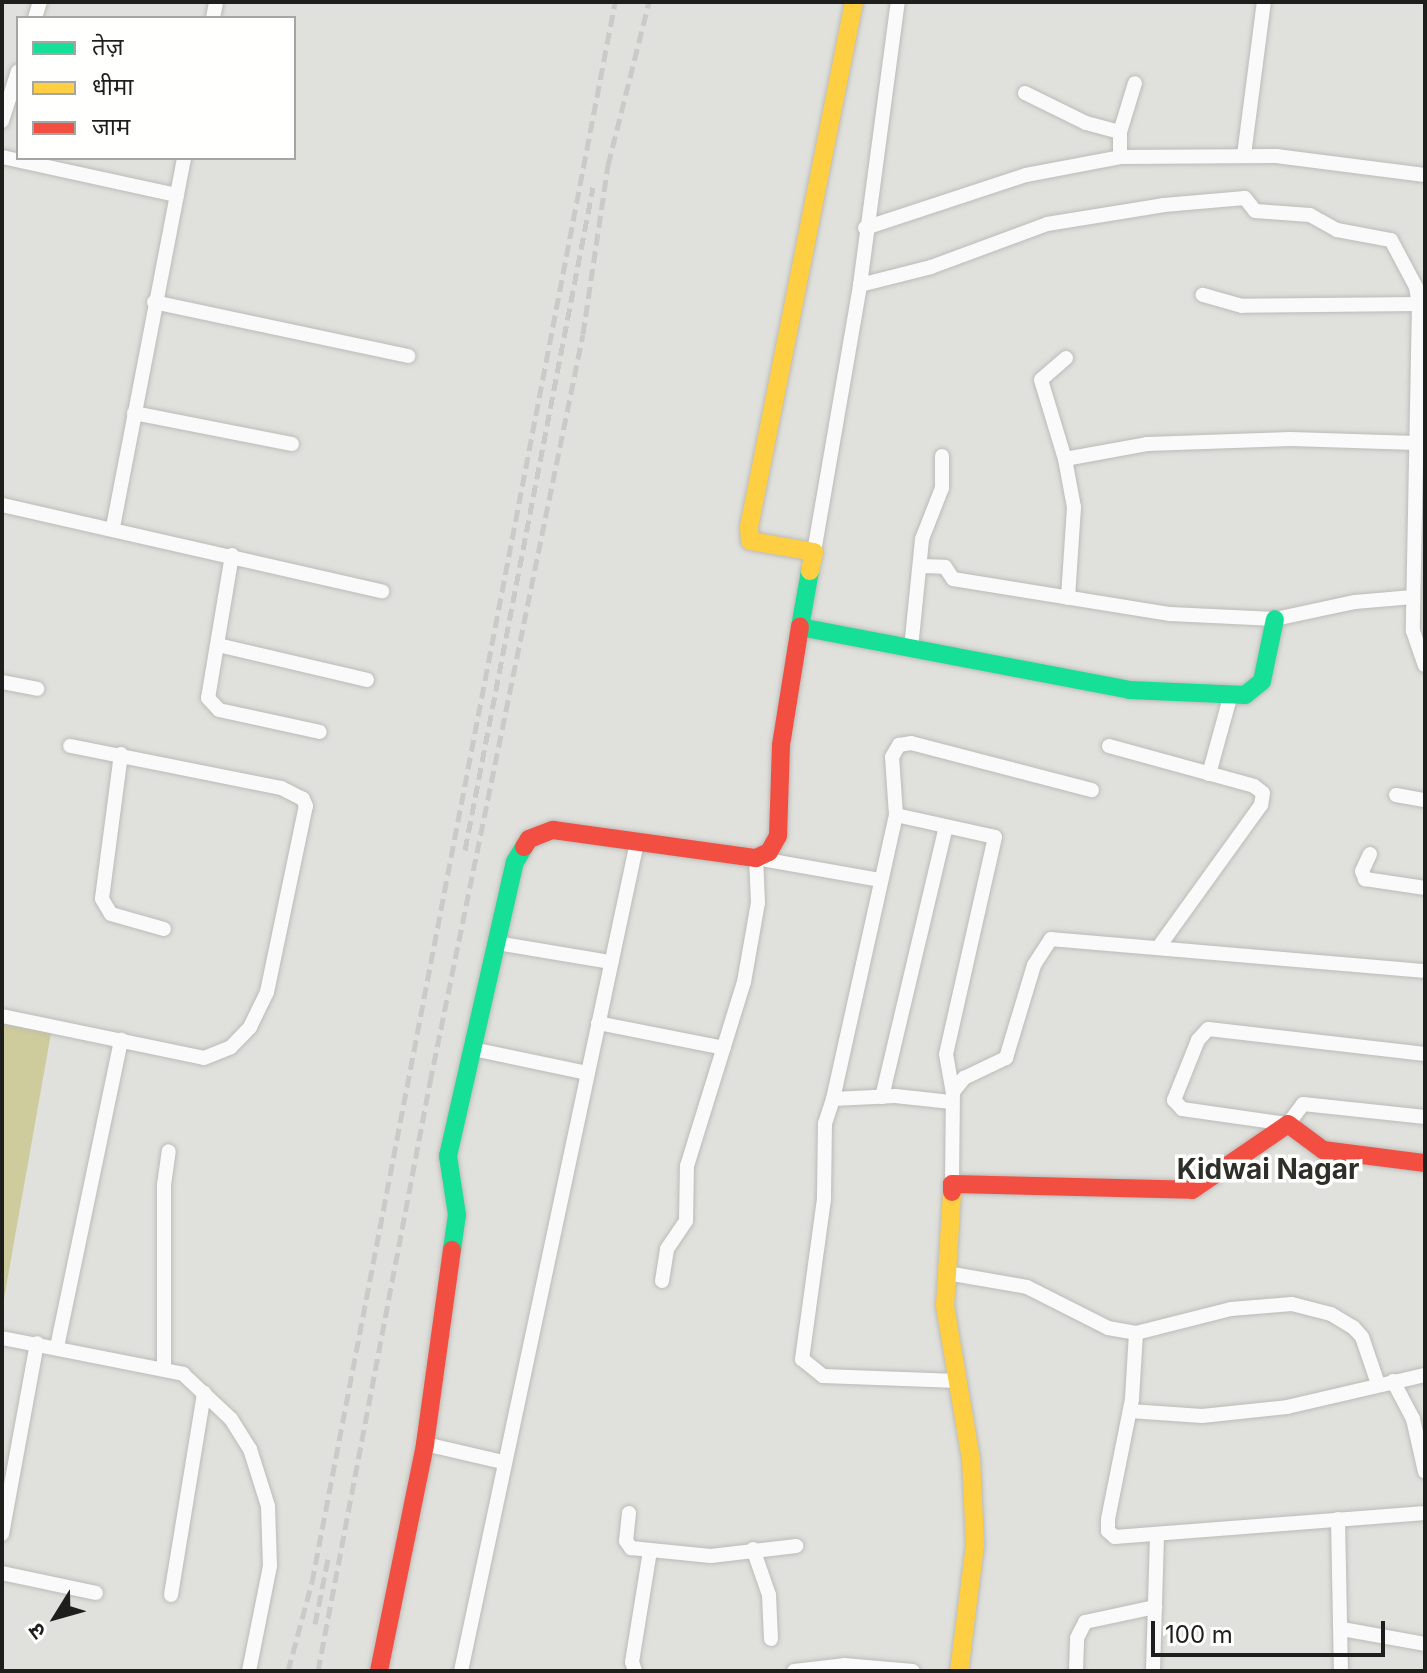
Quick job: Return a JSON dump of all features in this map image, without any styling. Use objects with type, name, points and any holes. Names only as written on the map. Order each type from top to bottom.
[{"type":"street","points":[[814,552],[750,541],[749,527],[854,2]]},
{"type":"street","points":[[756,858],[769,852],[778,836],[781,745],[860,285],[865,228],[898,2]]},
{"type":"street","points":[[1244,155],[1264,2]]},
{"type":"street","points":[[2,121],[16,77]]},
{"type":"street","points":[[1120,157],[1120,132],[1135,83]]},
{"type":"street","points":[[1025,93],[1086,123],[1120,132]]},
{"type":"street","points":[[865,228],[1026,175],[1120,157],[1244,155],[1425,175]]},
{"type":"street","points":[[2,157],[177,195]]},
{"type":"street","points":[[113,527],[184,160]]},
{"type":"street","points":[[860,285],[931,267],[1047,224],[1164,205],[1245,198],[1255,211],[1310,215],[1337,230],[1391,240],[1422,304],[1416,443],[1420,464],[1413,631],[1425,665]]},
{"type":"street","points":[[1203,295],[1242,306],[1422,304]]},
{"type":"street","points":[[154,302],[408,356]]},
{"type":"street","points":[[1066,358],[1041,380],[1065,459],[1074,507],[1068,598]]},
{"type":"street","points":[[134,413],[292,444]]},
{"type":"street","points":[[1065,459],[1147,444],[1291,439],[1416,443]]},
{"type":"street","points":[[911,648],[922,539],[942,488],[942,456]]},
{"type":"street","points":[[2,505],[113,527],[382,591]]},
{"type":"street","points":[[232,555],[208,698],[212,706],[320,732]]},
{"type":"street","points":[[921,566],[945,567],[953,579],[1170,614],[1275,619],[1355,602],[1413,597]]},
{"type":"street","points":[[800,627],[1129,690],[1245,695],[1262,681],[1275,619]]},
{"type":"street","points":[[218,645],[367,680]]},
{"type":"street","points":[[2,682],[37,689]]},
{"type":"street","points":[[1209,774],[1231,694]]},
{"type":"street","points":[[957,1381],[823,1376],[802,1359],[824,1199],[825,1123],[833,1099],[896,815],[892,757],[899,745],[911,743],[1092,790]]},
{"type":"street","points":[[2,1016],[204,1058],[219,1055],[250,1027],[267,992],[306,806],[281,788],[70,746]]},
{"type":"street","points":[[1109,746],[1260,788],[1264,800],[1160,945]]},
{"type":"street","points":[[121,754],[102,899],[111,914],[164,929]]},
{"type":"street","points":[[1396,795],[1425,800]]},
{"type":"street","points":[[896,815],[995,837],[946,1054],[952,1097],[952,1184],[945,1306],[971,1459],[975,1576],[959,1671]]},
{"type":"street","points":[[882,1097],[946,826]]},
{"type":"street","points":[[379,1671],[425,1444],[457,1215],[448,1156],[515,862],[529,839],[553,830],[756,858],[881,880]]},
{"type":"street","points":[[461,1671],[637,842]]},
{"type":"street","points":[[1370,854],[1362,871],[1365,879],[1425,888]]},
{"type":"street","points":[[662,1281],[667,1249],[686,1221],[687,1166],[749,957],[758,903],[756,858]]},
{"type":"street","points":[[952,1097],[964,1078],[1006,1058],[1034,965],[1051,939],[1160,945],[1425,971]]},
{"type":"street","points":[[497,943],[611,962]]},
{"type":"street","points":[[598,1023],[724,1048]]},
{"type":"street","points":[[1425,1054],[1217,1029],[1201,1034],[1177,1105],[1288,1124],[1323,1150],[1425,1163]]},
{"type":"street","points":[[57,1347],[121,1040]]},
{"type":"street","points":[[473,1049],[587,1073]]},
{"type":"street","points":[[833,1099],[952,1097]]},
{"type":"street","points":[[952,1184],[1192,1190],[1288,1124],[1303,1104],[1425,1117]]},
{"type":"street","points":[[164,1367],[164,1185],[169,1151]]},
{"type":"street","points":[[947,1273],[1027,1287],[1108,1328],[1136,1333],[1231,1309],[1292,1304],[1331,1314],[1353,1327],[1362,1337],[1385,1382],[1413,1419],[1425,1472]]},
{"type":"street","points":[[1136,1333],[1130,1411],[1108,1531],[1126,1538],[1425,1513]]},
{"type":"street","points":[[2,1338],[164,1367],[183,1374],[231,1419],[250,1449],[268,1506],[270,1566],[249,1671]]},
{"type":"street","points":[[2,1534],[37,1343]]},
{"type":"street","points":[[1130,1411],[1202,1416],[1287,1407],[1425,1375]]},
{"type":"street","points":[[171,1595],[204,1393]]},
{"type":"street","points":[[425,1444],[503,1462]]},
{"type":"street","points":[[629,1513],[627,1546],[650,1551],[711,1556],[796,1546]]},
{"type":"street","points":[[1338,1519],[1341,1671]]},
{"type":"street","points":[[1153,1671],[1157,1534]]},
{"type":"street","points":[[753,1549],[769,1595],[771,1639]]},
{"type":"street","points":[[635,1671],[632,1662],[650,1551]]},
{"type":"street","points":[[2,1573],[96,1593]]},
{"type":"street","points":[[1076,1671],[1077,1638],[1085,1622],[1155,1607]]},
{"type":"street","points":[[1342,1629],[1425,1644]]},
{"type":"street","points":[[794,1671],[875,1665],[913,1671]]},
{"type":"shaded area","points":[[2,1023],[51,1033],[2,1310]]},
{"type":"railway","points":[[288,1671],[312,1582],[615,2]]},
{"type":"railway","points":[[318,1671],[430,1082],[583,334],[608,165],[649,2]]},
{"type":"railway","points":[[465,850],[593,187]]},
{"type":"railway","points":[[315,1624],[329,1553]]},
{"type":"traffic: fast","points":[[810,571],[800,627],[1129,690],[1245,695],[1262,681],[1275,619]]},
{"type":"traffic: fast","points":[[452,1250],[457,1215],[448,1156],[515,862],[524,847]]},
{"type":"traffic: slow","points":[[810,571],[814,552],[750,541],[749,527],[854,2]]},
{"type":"traffic: slow","points":[[952,1192],[945,1306],[971,1459],[975,1545],[959,1671]]},
{"type":"traffic: jam","points":[[524,847],[529,839],[553,830],[756,858],[769,852],[778,836],[781,745],[800,627]]},
{"type":"traffic: jam","points":[[952,1192],[952,1184],[1192,1190],[1288,1124],[1323,1150],[1425,1163]]},
{"type":"traffic: jam","points":[[379,1671],[425,1444],[452,1250]]},
{"type":"district","name":"Kidwai Nagar","points":[[1268,1169]]}]
